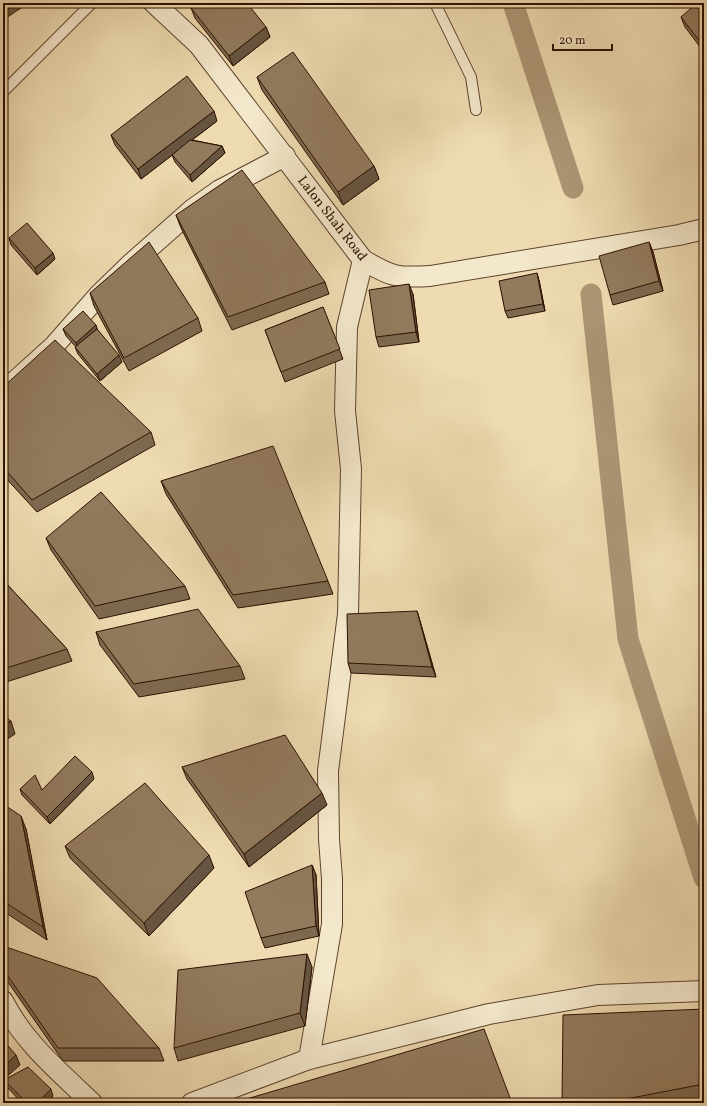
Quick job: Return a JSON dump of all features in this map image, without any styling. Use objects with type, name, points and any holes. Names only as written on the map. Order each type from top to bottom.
[{"type":"street","name":"Lalon Shah Road","points":[[154,3],[199,45],[363,260],[387,274],[406,277],[430,276],[679,235],[704,229]]},
{"type":"street","points":[[3,392],[53,347],[98,296],[132,263],[193,209],[220,190],[285,156]]},
{"type":"street","points":[[309,1059],[332,924],[328,771],[348,606],[351,469],[345,411],[347,327],[363,260]]},
{"type":"street","points":[[192,1103],[309,1059],[489,1014],[598,995],[704,991]]},
{"type":"street","points":[[3,1001],[13,1020],[27,1040],[92,1103]]},
{"type":"lane","points":[[3,92],[92,3]]},
{"type":"lane","points":[[435,3],[470,77],[476,110]]},
{"type":"building","points":[[3,3],[16,3],[3,11]]},
{"type":"building","points":[[197,3],[247,3],[266,27],[229,56],[191,8]]},
{"type":"building","points":[[697,3],[704,3],[704,47],[681,17]]},
{"type":"building","points":[[293,52],[374,166],[338,192],[257,77]]},
{"type":"building","points":[[187,76],[214,111],[138,169],[111,135]]},
{"type":"building","points":[[190,140],[222,146],[190,175],[172,155]]},
{"type":"building","points":[[242,170],[325,282],[228,317],[176,215]]},
{"type":"building","points":[[27,223],[53,253],[35,268],[9,238]]},
{"type":"building","points":[[149,242],[198,318],[124,358],[90,293]]},
{"type":"building","points":[[649,242],[659,281],[610,295],[599,256]]},
{"type":"building","points":[[537,273],[543,304],[505,311],[499,281]]},
{"type":"building","points":[[409,284],[416,332],[376,337],[369,290]]},
{"type":"building","points":[[323,307],[340,349],[281,372],[265,330]]},
{"type":"building","points":[[83,311],[96,325],[76,343],[63,329]]},
{"type":"building","points":[[97,329],[119,355],[97,374],[75,347]]},
{"type":"building","points":[[55,340],[151,432],[32,500],[3,467],[3,387]]},
{"type":"building","points":[[273,446],[328,581],[233,595],[161,481]]},
{"type":"building","points":[[101,492],[185,586],[95,606],[46,538]]},
{"type":"building","points":[[3,580],[67,649],[3,669]]},
{"type":"building","points":[[198,609],[240,666],[134,684],[96,632]]},
{"type":"building","points":[[417,611],[432,667],[348,663],[347,614]]},
{"type":"building","points":[[3,716],[11,721],[3,726]]},
{"type":"building","points":[[285,735],[322,793],[244,854],[182,767]]},
{"type":"building","points":[[75,756],[92,772],[47,817],[20,789],[35,775],[42,790]]},
{"type":"building","points":[[145,783],[209,855],[144,923],[65,846]]},
{"type":"building","points":[[3,804],[21,816],[43,927],[3,901]]},
{"type":"building","points":[[312,865],[316,926],[261,938],[245,892]]},
{"type":"building","points":[[3,946],[97,978],[159,1048],[58,1048],[3,969]]},
{"type":"building","points":[[307,954],[300,1013],[174,1048],[178,970]]},
{"type":"building","points":[[704,1009],[704,1084],[605,1103],[562,1103],[563,1015]]},
{"type":"building","points":[[484,1029],[512,1103],[233,1103]]},
{"type":"building","points":[[3,1040],[16,1055],[3,1067]]},
{"type":"building","points":[[28,1067],[51,1089],[37,1103],[27,1103],[4,1080]]},
{"type":"waterway","points":[[513,3],[573,188]]},
{"type":"waterway","points":[[591,294],[628,639],[704,878]]}]
